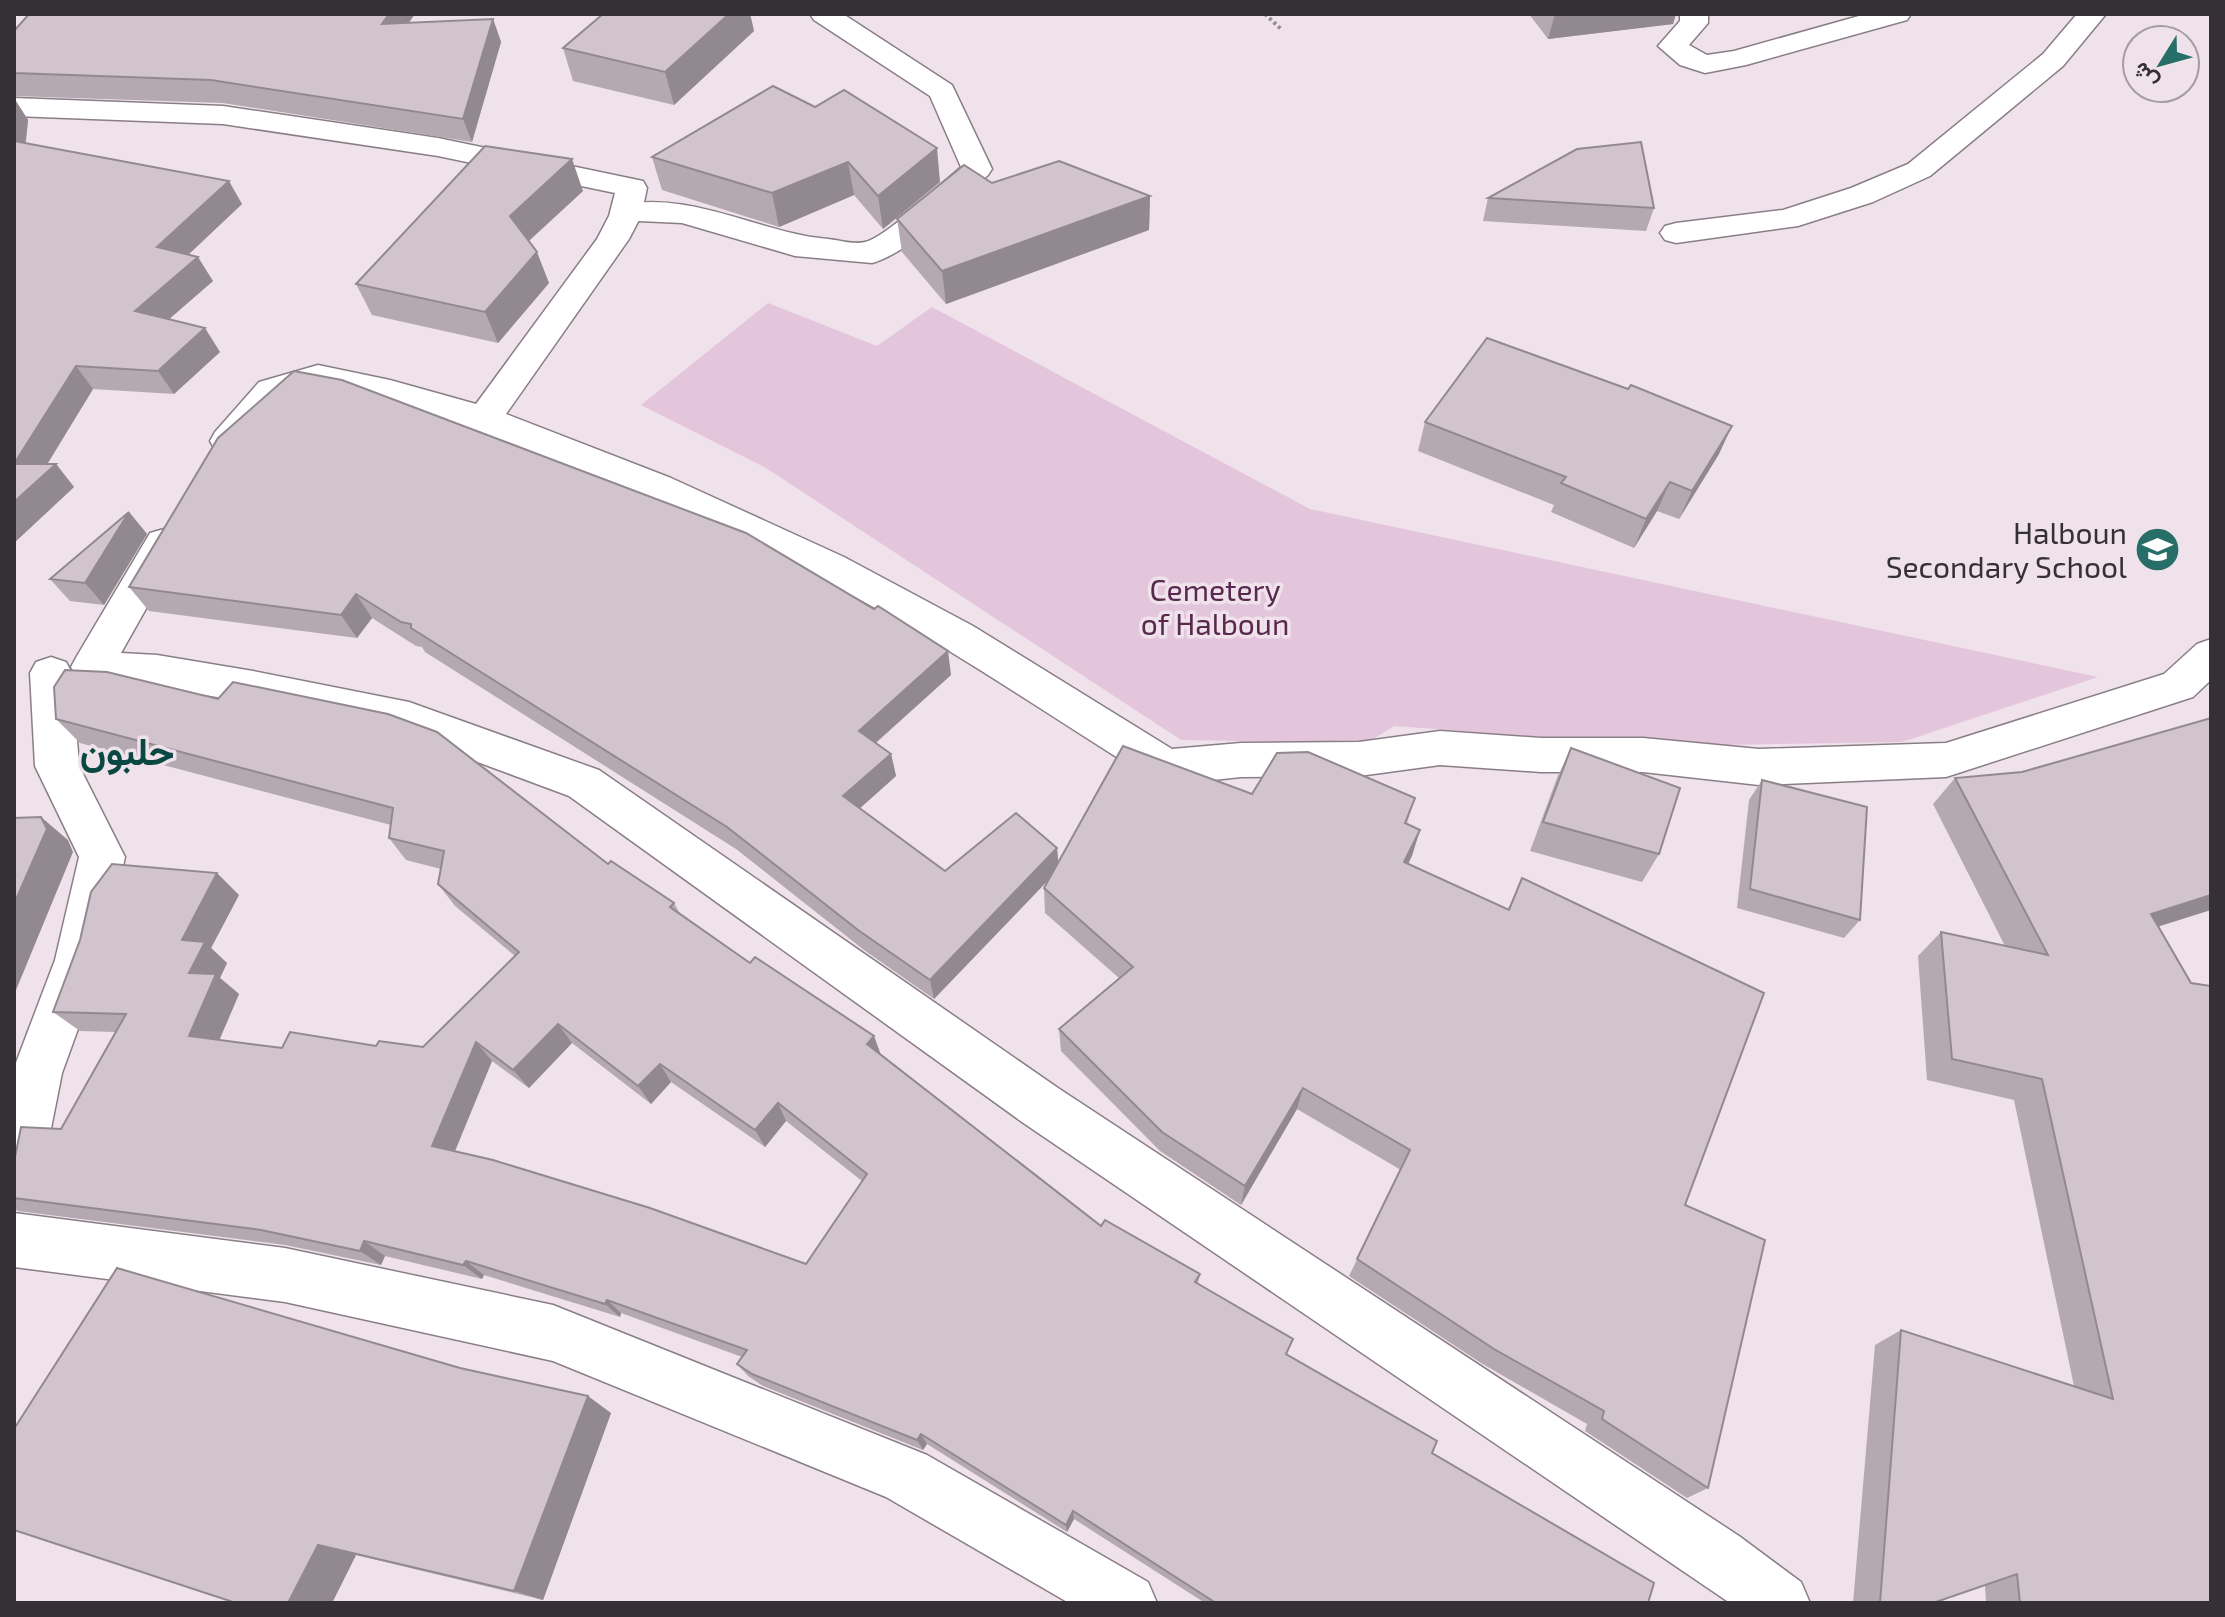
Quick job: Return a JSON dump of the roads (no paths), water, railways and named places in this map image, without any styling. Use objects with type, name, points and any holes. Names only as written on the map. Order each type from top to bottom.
[{"type":"street","points":[[629,213],[684,214],[795,246],[872,253],[921,219],[977,169],[942,91],[824,14]]},
{"type":"street","points":[[1694,14],[1694,23],[1672,46],[1690,59],[1705,64],[1736,59],[1897,14]]},
{"type":"street","points":[[1676,233],[1787,219],[1862,195],[1919,170],[2053,60],[2092,14]]},
{"type":"street","points":[[14,107],[223,115],[438,147],[632,188],[629,213],[613,243],[554,325],[505,384],[485,419]]},
{"type":"street","points":[[203,477],[218,453],[271,390],[318,377],[390,392],[485,419],[658,487],[830,567],[959,637],[1166,767],[1241,760],[1359,759],[1440,748],[1541,755],[1643,755],[1759,767],[1946,760],[2178,686],[2211,655]]},
{"type":"street","points":[[14,1184],[37,1073],[79,960],[102,857],[57,766],[53,671],[181,514]]},
{"type":"street","points":[[53,671],[157,671],[409,719],[584,783],[1040,1105],[1718,1557],[1780,1603]]},
{"type":"street","points":[[14,1240],[285,1275],[553,1333],[906,1476],[1127,1603]]},
{"type":"place","name":"Halboun Secondary School","points":[[2158,549]]},
{"type":"district","name":"حلبون","points":[[127,750]]},
{"type":"park label","name":"Cemetery of Halboun","points":[[1215,606]]}]
